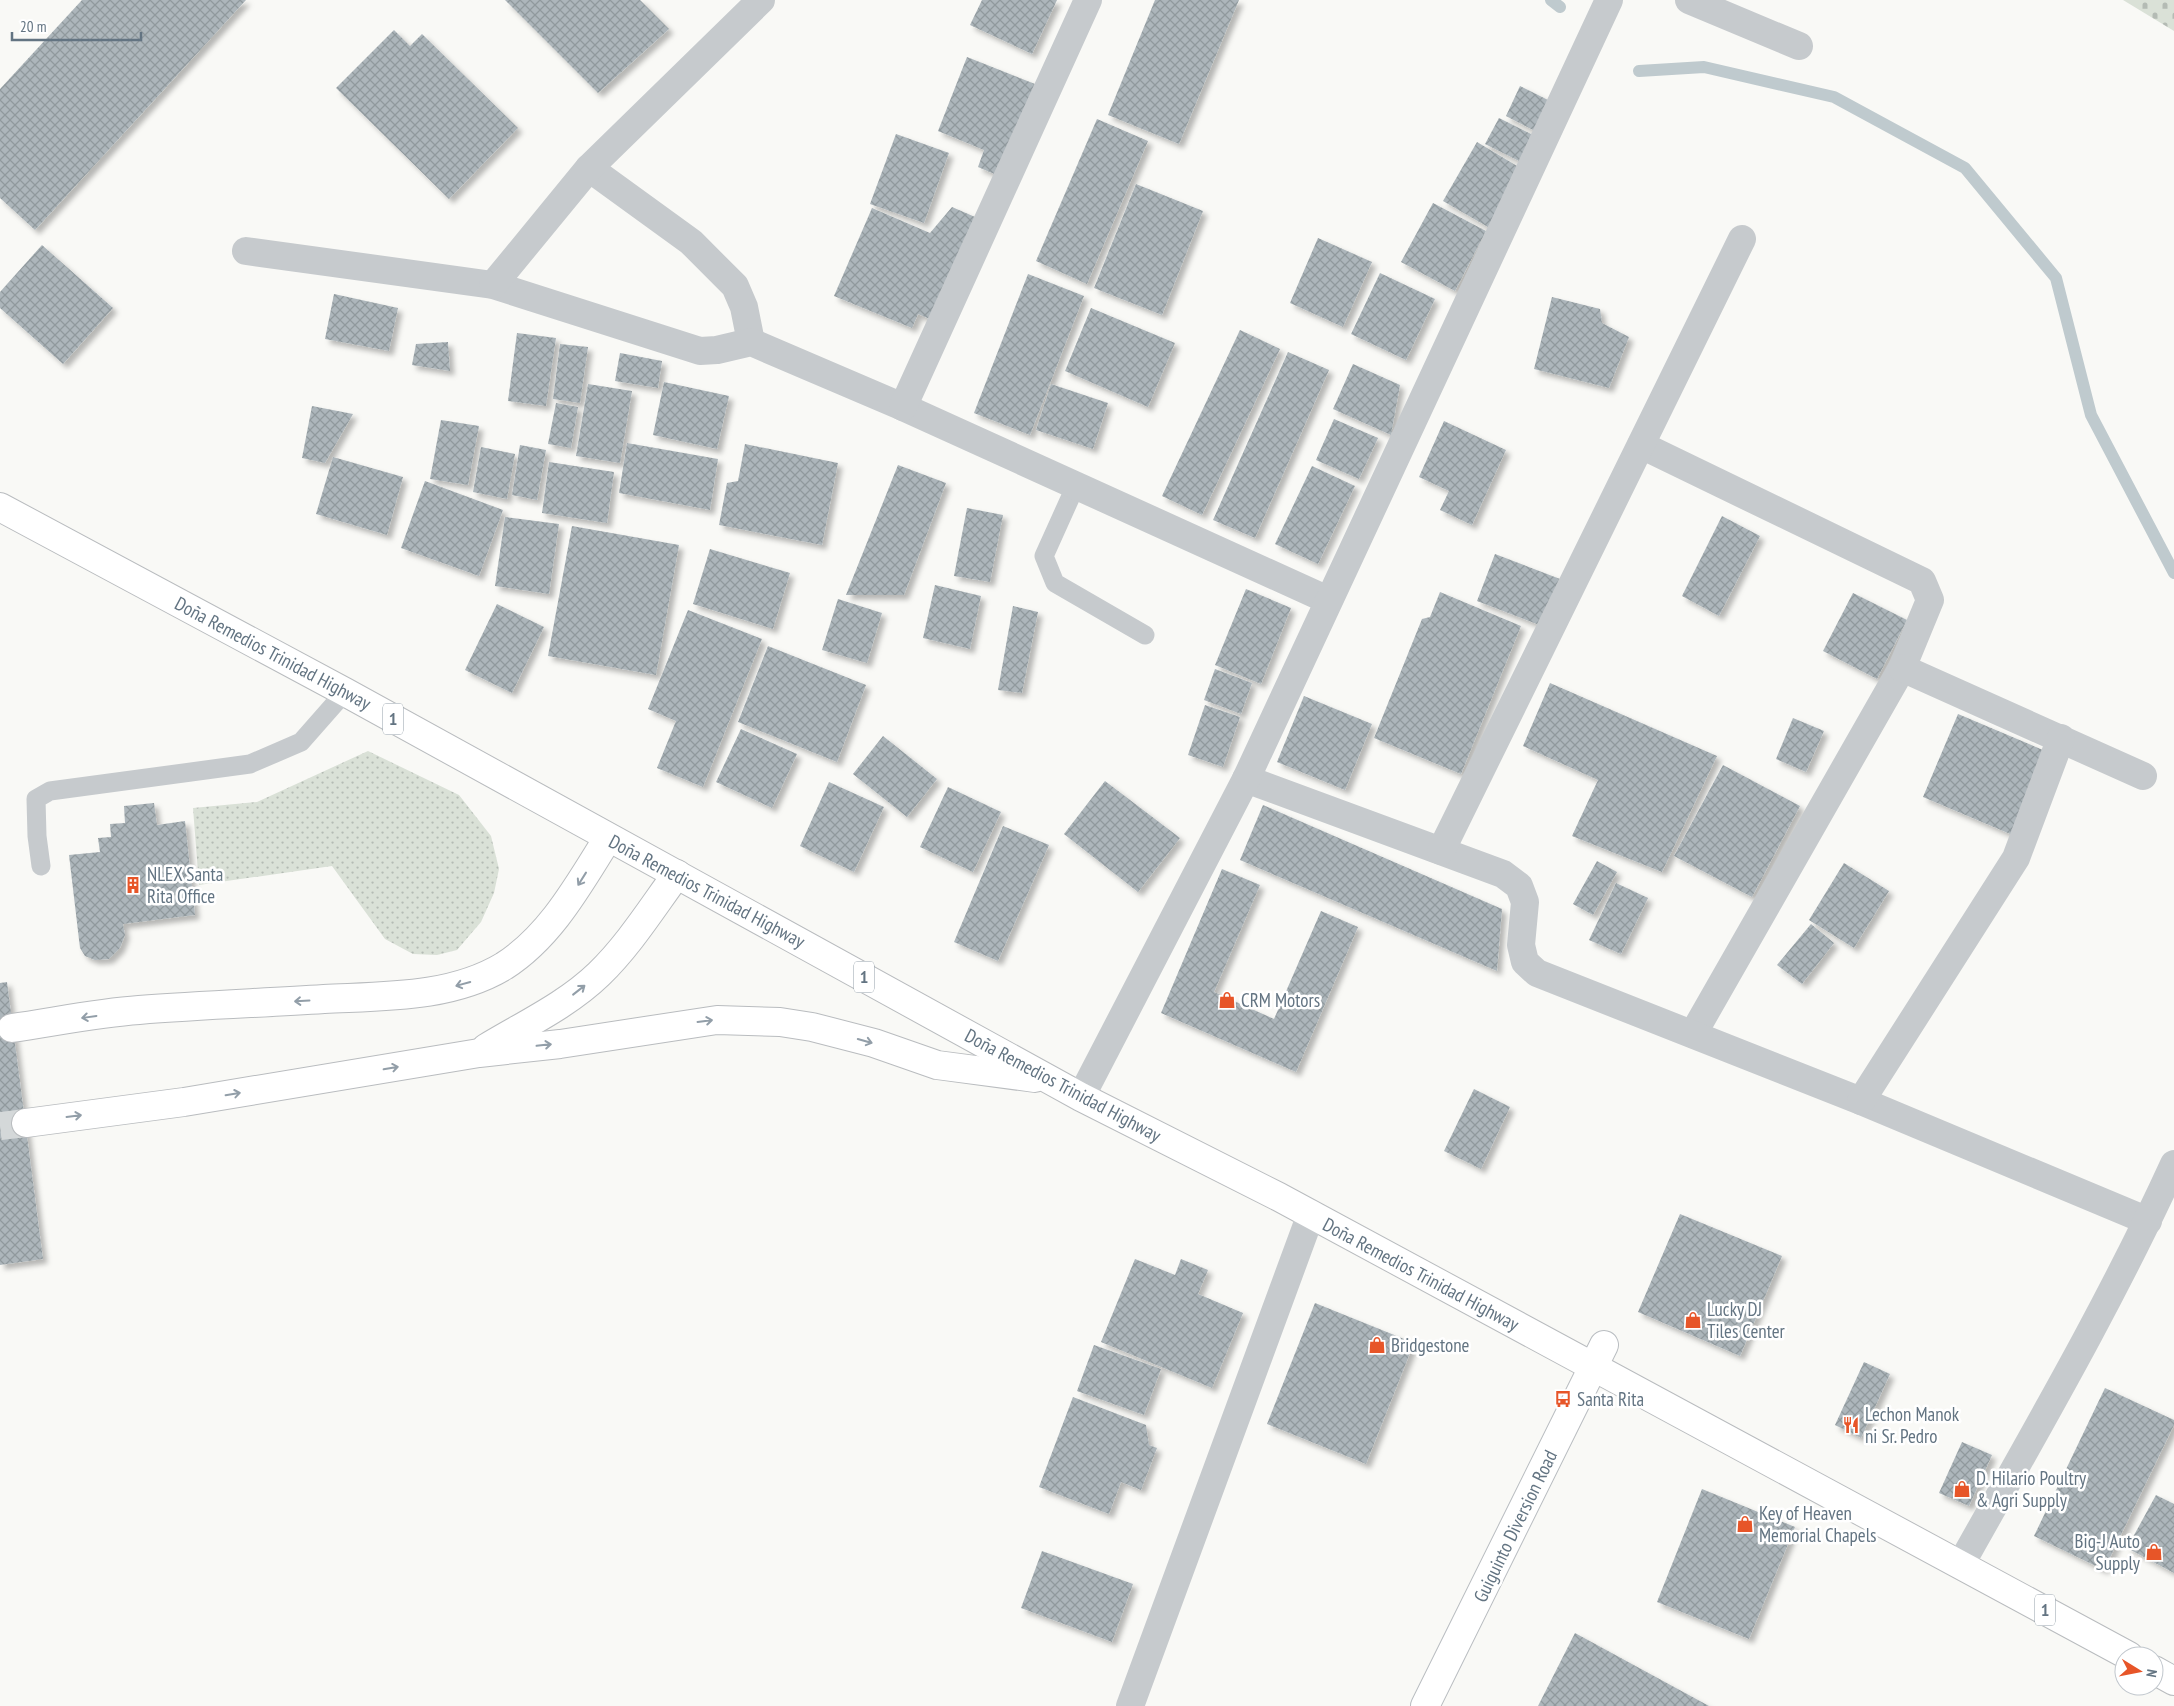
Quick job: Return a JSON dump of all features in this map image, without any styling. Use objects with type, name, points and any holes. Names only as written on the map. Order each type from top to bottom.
[{"type":"main road","name":"Doña Remedios Trinidad Highway","points":[[0,507],[345,692],[1080,1097],[1310,1214],[2114,1648]]},
{"type":"main road","points":[[12,1028],[137,1010],[390,995],[443,989],[472,982],[504,965],[536,940],[570,898],[608,838]]},
{"type":"main road","points":[[479,1053],[572,996],[598,975],[624,948],[677,874]]},
{"type":"main road","points":[[26,1123],[184,1102],[479,1053],[560,1044],[717,1020],[780,1022],[820,1029],[874,1043],[937,1065],[1052,1080]]},
{"type":"main road","name":"Guiguinto Diversion Road","points":[[1425,1706],[1604,1345]]},
{"type":"street","points":[[493,285],[589,168],[761,0]]},
{"type":"street","points":[[903,407],[1088,0]]},
{"type":"street","points":[[1080,1097],[1246,779],[1609,0]]},
{"type":"street","points":[[1689,0],[1798,46]]},
{"type":"street","points":[[589,168],[691,242],[735,286],[744,307],[751,342]]},
{"type":"street","points":[[1441,851],[1742,239]]},
{"type":"street","points":[[246,251],[493,285],[700,351],[717,350],[751,342],[903,407],[1328,600]]},
{"type":"street","points":[[1641,445],[1922,581],[1930,600],[1902,668],[1693,1034]]},
{"type":"street","points":[[1902,668],[2143,776]]},
{"type":"street","points":[[1861,1101],[2016,858],[2061,738]]},
{"type":"street","points":[[1246,779],[1503,874],[1519,886],[1525,902],[1521,945],[1525,962],[1537,973],[1861,1101],[2148,1221]]},
{"type":"street","points":[[1961,1564],[2074,1362],[2148,1221],[2174,1164]]},
{"type":"street","points":[[1130,1706],[1310,1214]]},
{"type":"lane","points":[[1076,485],[1044,556],[1055,582],[1145,634]]},
{"type":"lane","points":[[41,866],[37,836],[36,799],[50,791],[250,764],[301,742],[345,692]]},
{"type":"green space","points":[[2123,0],[2174,0],[2174,31]]},
{"type":"green space","points":[[368,751],[459,795],[491,836],[499,869],[494,893],[481,922],[457,950],[437,955],[413,954],[385,939],[332,866],[199,885],[193,808],[257,802]]},
{"type":"building","points":[[82,0],[246,0],[35,230],[0,198],[0,89]]},
{"type":"building","points":[[505,0],[640,0],[669,29],[598,93]]},
{"type":"building","points":[[982,0],[1057,0],[1032,54],[970,25]]},
{"type":"building","points":[[1155,0],[1239,0],[1179,144],[1108,115]]},
{"type":"building","points":[[394,30],[410,46],[422,34],[518,128],[449,199],[336,88]]},
{"type":"building","points":[[967,57],[1035,84],[999,176],[978,167],[984,150],[938,131]]},
{"type":"building","points":[[1520,86],[1550,101],[1535,131],[1506,116]]},
{"type":"building","points":[[1499,118],[1535,136],[1521,162],[1485,144]]},
{"type":"building","points":[[1097,119],[1148,141],[1087,284],[1036,261]]},
{"type":"building","points":[[896,134],[949,153],[924,223],[870,204]]},
{"type":"building","points":[[1477,142],[1522,169],[1488,227],[1443,201]]},
{"type":"building","points":[[1136,184],[1203,211],[1162,315],[1094,288]]},
{"type":"building","points":[[1433,203],[1486,231],[1455,291],[1401,262]]},
{"type":"building","points":[[952,207],[982,220],[937,322],[918,314],[912,328],[834,296],[872,208],[930,233]]},
{"type":"building","points":[[1318,238],[1372,262],[1343,327],[1290,303]]},
{"type":"building","points":[[42,245],[113,308],[63,364],[0,308],[0,292]]},
{"type":"building","points":[[1380,273],[1435,299],[1406,360],[1351,334]]},
{"type":"building","points":[[1028,274],[1084,296],[1030,435],[974,413]]},
{"type":"building","points":[[334,294],[398,308],[389,351],[325,339]]},
{"type":"building","points":[[1552,297],[1600,309],[1602,323],[1629,337],[1609,388],[1534,369]]},
{"type":"building","points":[[1091,308],[1175,343],[1148,407],[1065,371]]},
{"type":"building","points":[[1240,330],[1280,349],[1202,515],[1162,496]]},
{"type":"building","points":[[517,333],[556,338],[546,406],[508,401]]},
{"type":"building","points":[[448,342],[450,371],[412,365],[416,344]]},
{"type":"building","points":[[560,344],[588,347],[580,403],[553,399]]},
{"type":"building","points":[[1288,352],[1329,370],[1255,538],[1213,520]]},
{"type":"building","points":[[620,353],[662,361],[658,388],[615,381]]},
{"type":"building","points":[[1353,364],[1400,385],[1391,435],[1333,409]]},
{"type":"building","points":[[664,382],[729,396],[717,449],[653,435]]},
{"type":"building","points":[[588,384],[632,391],[620,463],[576,456]]},
{"type":"building","points":[[1051,384],[1108,403],[1093,449],[1036,430]]},
{"type":"building","points":[[556,403],[578,407],[571,448],[548,444]]},
{"type":"building","points":[[312,406],[353,414],[325,463],[302,458]]},
{"type":"building","points":[[1334,419],[1378,438],[1359,479],[1316,460]]},
{"type":"building","points":[[441,420],[479,426],[468,485],[430,479]]},
{"type":"building","points":[[1444,421],[1506,450],[1472,525],[1440,510],[1449,491],[1419,477]]},
{"type":"building","points":[[627,443],[718,459],[710,510],[619,493]]},
{"type":"building","points":[[745,444],[838,463],[822,545],[719,525],[727,483],[738,481]]},
{"type":"building","points":[[520,445],[546,450],[537,500],[512,495]]},
{"type":"building","points":[[481,447],[515,454],[507,499],[473,492]]},
{"type":"building","points":[[333,457],[403,477],[387,535],[316,514]]},
{"type":"building","points":[[549,462],[614,472],[607,523],[542,513]]},
{"type":"building","points":[[898,465],[946,483],[904,595],[846,595]]},
{"type":"building","points":[[1312,466],[1355,486],[1318,564],[1275,544]]},
{"type":"building","points":[[425,481],[503,510],[479,576],[401,548]]},
{"type":"building","points":[[967,508],[1003,515],[990,582],[954,576]]},
{"type":"building","points":[[1722,516],[1760,536],[1719,616],[1682,596]]},
{"type":"building","points":[[505,517],[559,524],[549,594],[495,586]]},
{"type":"building","points":[[572,526],[679,545],[656,675],[548,656]]},
{"type":"building","points":[[710,549],[790,573],[773,629],[693,604]]},
{"type":"building","points":[[1495,554],[1560,579],[1542,626],[1477,601]]},
{"type":"building","points":[[935,585],[981,596],[970,649],[923,638]]},
{"type":"building","points":[[1246,589],[1291,608],[1261,684],[1215,665]]},
{"type":"building","points":[[1440,592],[1521,626],[1461,774],[1374,738],[1422,619],[1430,617]]},
{"type":"building","points":[[1853,593],[1907,620],[1877,679],[1823,651]]},
{"type":"building","points":[[838,599],[882,613],[867,663],[822,650]]},
{"type":"building","points":[[497,604],[544,627],[512,693],[465,670]]},
{"type":"building","points":[[1013,606],[1038,612],[1022,693],[998,690]]},
{"type":"building","points":[[688,610],[762,639],[703,787],[657,768],[676,721],[648,709]]},
{"type":"building","points":[[768,646],[866,685],[837,762],[738,722]]},
{"type":"building","points":[[1215,669],[1252,683],[1241,714],[1204,700]]},
{"type":"building","points":[[1550,683],[1717,756],[1662,872],[1572,836],[1598,780],[1523,746]]},
{"type":"building","points":[[1304,696],[1372,724],[1345,790],[1277,762]]},
{"type":"building","points":[[1205,705],[1240,717],[1223,767],[1188,755]]},
{"type":"building","points":[[1958,714],[2050,753],[2015,836],[1923,797]]},
{"type":"building","points":[[1793,718],[1824,731],[1806,772],[1776,759]]},
{"type":"building","points":[[741,729],[797,754],[772,808],[716,782]]},
{"type":"building","points":[[883,736],[937,779],[907,817],[853,774]]},
{"type":"building","points":[[1723,765],[1800,806],[1752,897],[1674,856]]},
{"type":"building","points":[[1105,781],[1180,838],[1138,892],[1064,834]]},
{"type":"building","points":[[829,782],[884,807],[854,872],[800,846]]},
{"type":"building","points":[[948,787],[1001,812],[973,872],[920,847]]},
{"type":"building","name":"NLEX Santa Rita Office","points":[[154,803],[157,825],[185,821],[195,915],[123,924],[125,935],[120,948],[109,959],[95,960],[85,956],[80,948],[69,855],[100,852],[98,838],[111,837],[110,824],[125,823],[124,806]]},
{"type":"building","points":[[1263,805],[1502,909],[1497,971],[1240,860]]},
{"type":"building","points":[[1003,826],[1049,845],[998,961],[954,942]]},
{"type":"building","points":[[1597,861],[1617,872],[1593,915],[1573,904]]},
{"type":"building","points":[[1844,863],[1889,891],[1854,948],[1809,920]]},
{"type":"building","points":[[1222,869],[1260,885],[1214,992],[1274,1019],[1321,911],[1358,927],[1296,1072],[1161,1013]]},
{"type":"building","points":[[1616,883],[1648,898],[1621,954],[1589,940]]},
{"type":"building","points":[[1811,924],[1834,943],[1802,984],[1777,965]]},
{"type":"building","points":[[7,982],[43,1259],[0,1265],[0,983]]},
{"type":"building","points":[[1474,1089],[1510,1107],[1481,1169],[1444,1151]]},
{"type":"building","points":[[1680,1214],[1782,1256],[1740,1356],[1638,1312]]},
{"type":"building","points":[[1135,1259],[1175,1275],[1181,1259],[1208,1270],[1198,1294],[1243,1313],[1212,1388],[1101,1342]]},
{"type":"building","points":[[1315,1303],[1414,1343],[1366,1464],[1267,1424]]},
{"type":"building","points":[[1094,1345],[1161,1369],[1144,1415],[1077,1391]]},
{"type":"building","points":[[1864,1362],[1890,1374],[1861,1438],[1835,1425]]},
{"type":"building","points":[[2105,1388],[2174,1420],[2174,1425],[2104,1570],[2034,1536]]},
{"type":"building","points":[[1073,1397],[1146,1425],[1149,1445],[1157,1448],[1141,1490],[1121,1482],[1109,1514],[1039,1487]]},
{"type":"building","points":[[1962,1442],[1992,1455],[1969,1506],[1939,1493]]},
{"type":"building","points":[[1702,1489],[1795,1527],[1749,1639],[1657,1602]]},
{"type":"building","points":[[2156,1495],[2174,1504],[2174,1573],[2127,1548]]},
{"type":"building","points":[[1042,1551],[1133,1584],[1112,1642],[1021,1608]]},
{"type":"building","points":[[1575,1633],[1709,1706],[1538,1706]]},
{"type":"waterway","points":[[1551,0],[1560,7]]},
{"type":"waterway","points":[[1639,71],[1704,67],[1834,97],[1965,168],[2056,278],[2091,415],[2174,573]]},
{"type":"tunnel","points":[[0,1126],[26,1123]]},
{"type":"place","name":"NLEX Santa Rita Office","points":[[133,885]]},
{"type":"place","name":"CRM Motors","points":[[1227,1000]]},
{"type":"place","name":"Lucky DJ Tiles Center","points":[[1693,1320]]},
{"type":"place","name":"Bridgestone","points":[[1377,1345]]},
{"type":"place","name":"Santa Rita","points":[[1563,1399]]},
{"type":"place","name":"Lechon Manok ni Sr. Pedro","points":[[1851,1425]]},
{"type":"place","name":"D. Hilario Poultry & Agri Supply","points":[[1962,1489]]},
{"type":"place","name":"Key of Heaven Memorial Chapels","points":[[1745,1524]]},
{"type":"place","name":"Big-J Auto Supply","points":[[2154,1552]]}]
